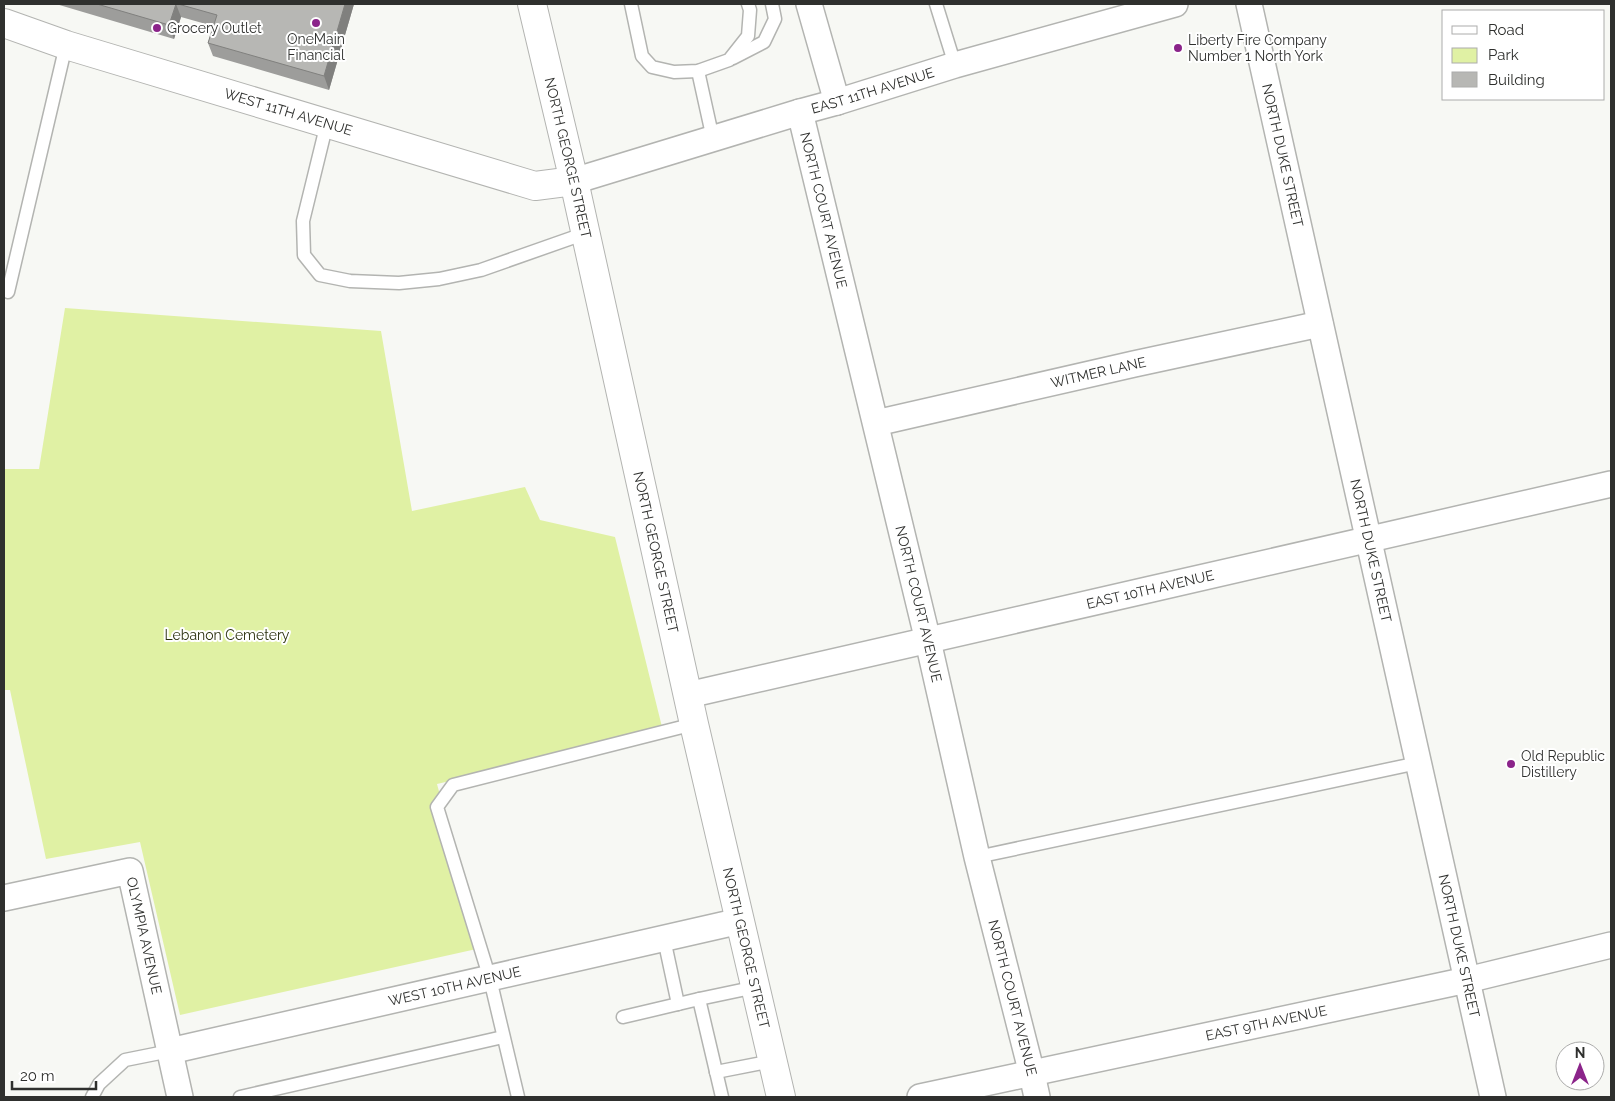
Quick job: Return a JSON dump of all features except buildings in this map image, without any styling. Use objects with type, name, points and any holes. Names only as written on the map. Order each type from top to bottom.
[{"type":"main road","name":"NORTH GEORGE STREET","points":[[533,5],[586,233],[694,724],[781,1097]]},
{"type":"main road","name":"WEST 11TH AVENUE","points":[[4,23],[66,45],[534,186],[574,181]]},
{"type":"street","points":[[809,4],[837,102]]},
{"type":"street","name":"EAST 11TH AVENUE","points":[[574,181],[955,65],[1170,4]]},
{"type":"street","name":"NORTH DUKE STREET","points":[[1249,4],[1493,1097]]},
{"type":"street","name":"NORTH COURT AVENUE","points":[[800,112],[876,423],[977,857],[1034,1086]]},
{"type":"street","name":"WITMER LANE","points":[[876,423],[1320,324]]},
{"type":"street","name":"EAST 10TH AVENUE","points":[[688,695],[928,642],[1369,538],[1611,484]]},
{"type":"street","name":"OLYMPIA AVENUE","points":[[4,898],[130,871],[180,1097]]},
{"type":"street","name":"WEST 10TH AVENUE","points":[[170,1050],[740,921]]},
{"type":"street","name":"EAST 9TH AVENUE","points":[[931,1096],[1034,1086],[1611,945]]},
{"type":"lane","points":[[631,4],[642,56],[652,67],[674,72],[698,71],[729,60],[764,42],[775,19],[772,4]]},
{"type":"lane","points":[[729,60],[748,36],[750,10],[748,4]]},
{"type":"lane","points":[[936,4],[955,65]]},
{"type":"lane","points":[[8,292],[66,45]]},
{"type":"lane","points":[[698,71],[713,139]]},
{"type":"lane","points":[[327,124],[303,221],[304,255],[320,275],[350,281],[399,284],[439,279],[481,270],[586,233]]},
{"type":"lane","points":[[518,1097],[490,979],[438,807],[453,785],[694,724]]},
{"type":"lane","points":[[977,857],[1418,763]]},
{"type":"lane","points":[[664,939],[678,1004]]},
{"type":"lane","points":[[623,1017],[756,987]]},
{"type":"lane","points":[[699,1000],[722,1097]]},
{"type":"lane","points":[[240,1097],[504,1037]]},
{"type":"lane","points":[[92,1097],[99,1084],[125,1060],[170,1050]]},
{"type":"lane","points":[[716,1072],[772,1061]]},
{"type":"green space","name":"Lebanon Cemetery","points":[[65,308],[381,331],[412,511],[525,487],[540,520],[615,537],[663,731],[437,784],[481,948],[180,1015],[140,842],[46,859],[10,690],[4,690],[4,469],[39,469]]},
{"type":"place","name":"OneMain Financial","points":[[316,23]]},
{"type":"place","name":"Grocery Outlet","points":[[157,28]]},
{"type":"place","name":"Liberty Fire Company Number 1 North York","points":[[1178,48]]},
{"type":"place","name":"Old Republic Distillery","points":[[1511,764]]}]
